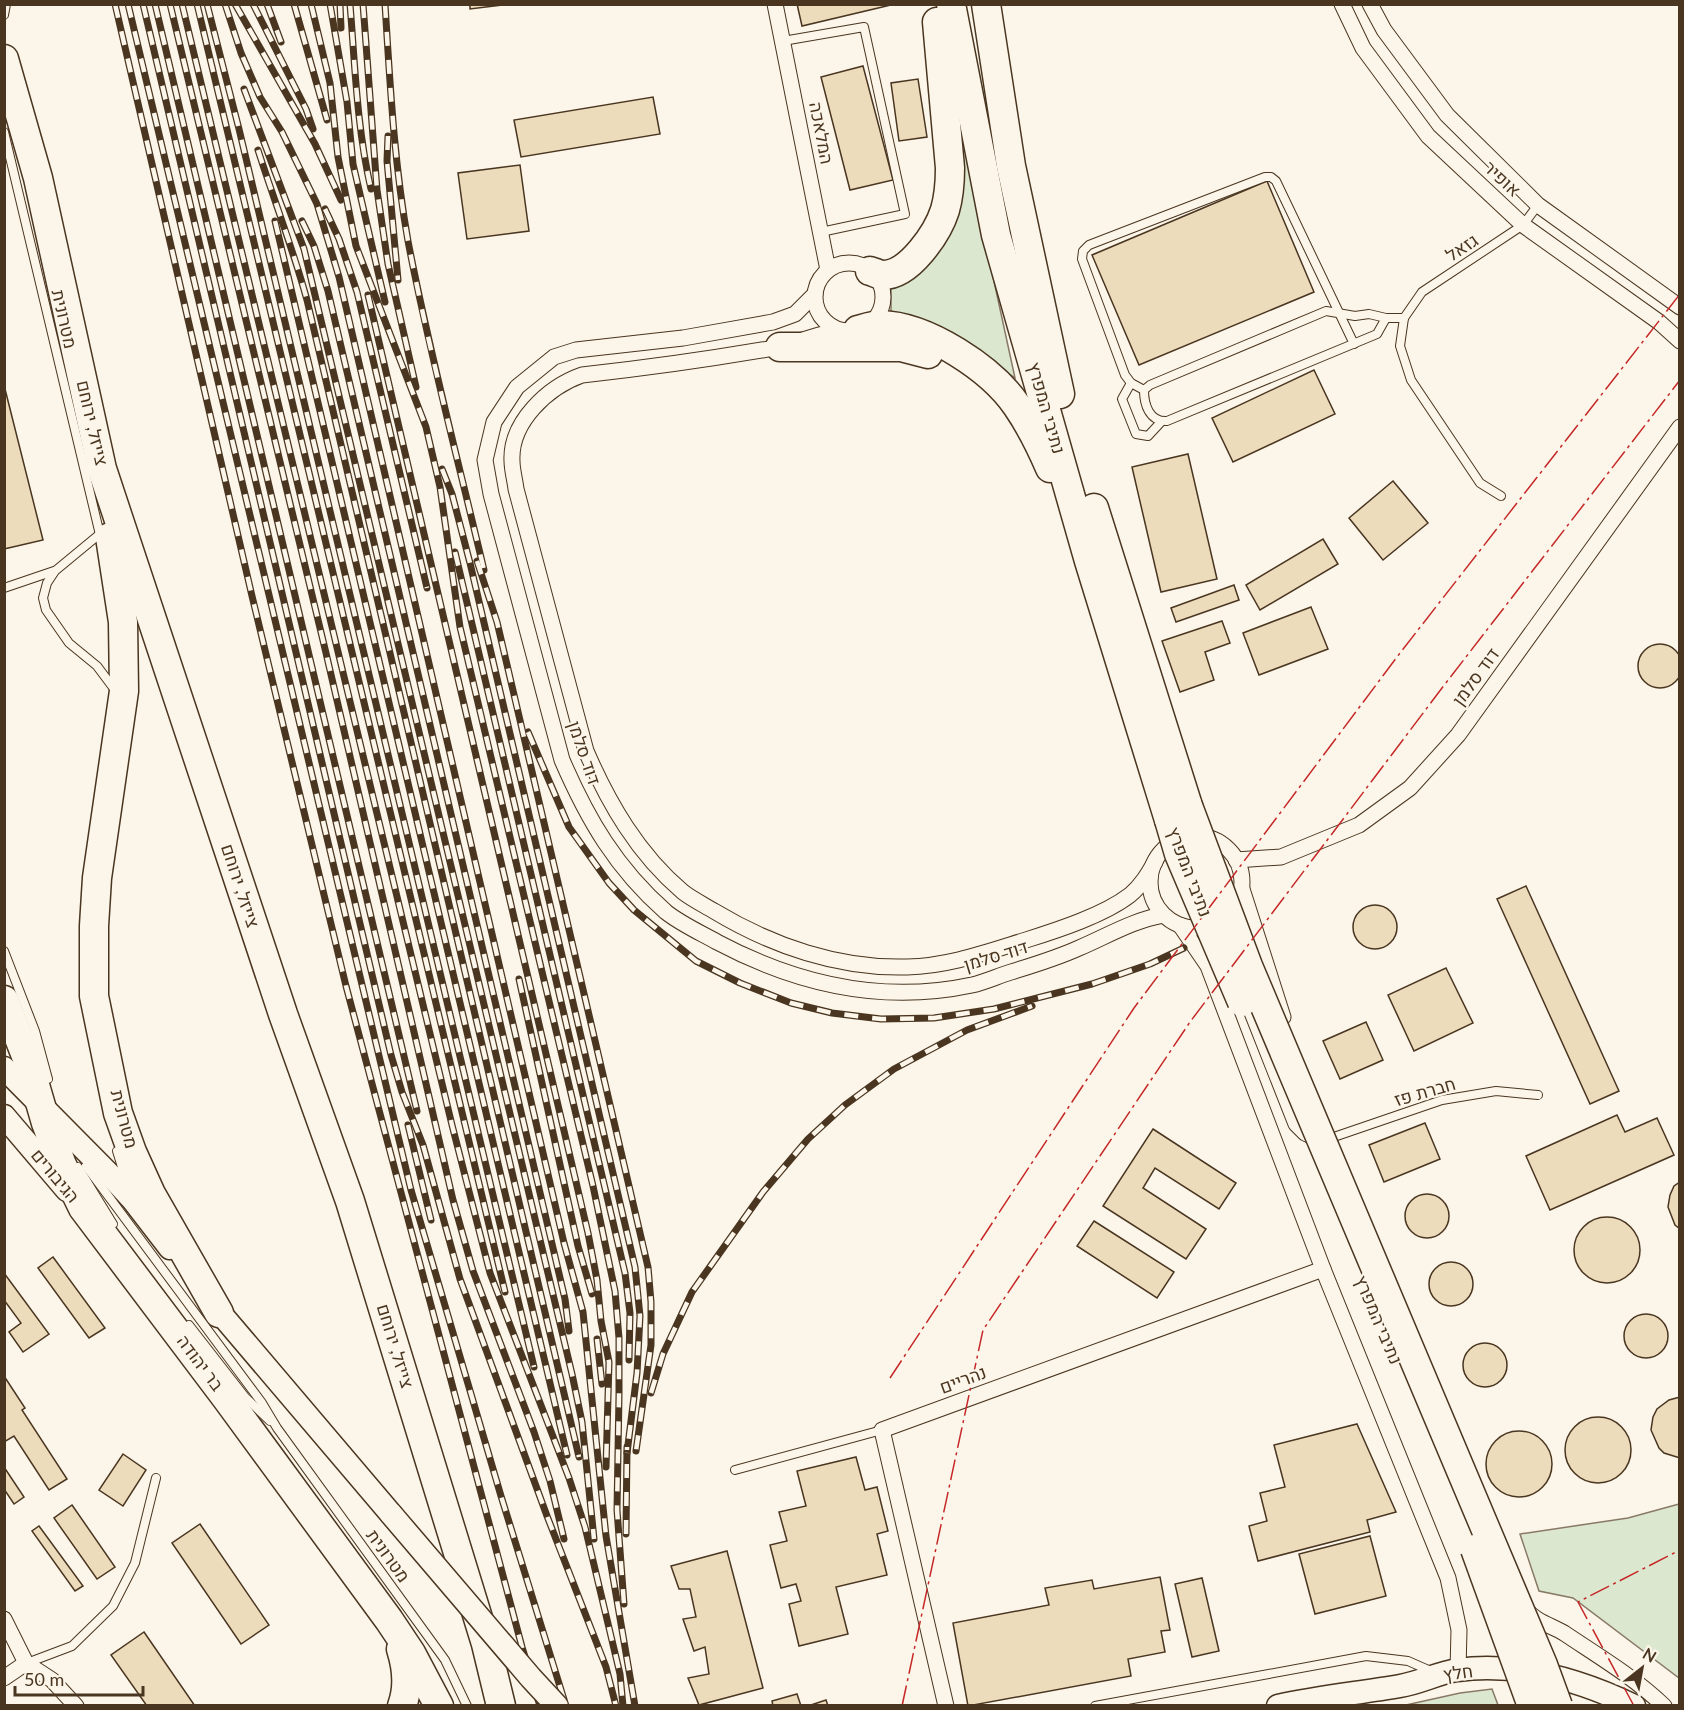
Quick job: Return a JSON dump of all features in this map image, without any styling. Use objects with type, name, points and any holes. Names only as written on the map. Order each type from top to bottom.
[{"type":"highway","points":[[870,271],[882,276],[898,272],[926,246],[938,228],[950,189],[936,4]]},
{"type":"highway","name":"נתיבי המפרץ","points":[[951,4],[996,235],[1089,561],[1178,813],[1248,966],[1543,1665],[1558,1706]]},
{"type":"highway","name":"נתיבי המפרץ","points":[[986,4],[1011,166],[1060,394],[1111,566],[1178,813],[1188,876],[1472,1541],[1532,1706]]},
{"type":"highway","points":[[995,4],[1011,166]]},
{"type":"highway","name":"צייזל, ירוחם","points":[[4,59],[38,178],[102,469],[283,1014],[350,1201],[486,1644],[501,1706]]},
{"type":"highway","points":[[852,331],[880,325],[914,331],[970,361],[997,382],[1017,406],[1044,454],[1089,561]]},
{"type":"highway","points":[[780,347],[901,347],[942,357],[982,378],[1017,406]]},
{"type":"highway","points":[[102,469],[103,535],[123,622],[124,691],[98,878],[94,996],[118,1113],[151,1194],[219,1313]]},
{"type":"highway","name":"בר יהודה","points":[[7,1019],[28,1061],[82,1208],[227,1399],[388,1620],[411,1653],[439,1706]]},
{"type":"highway","points":[[388,1620],[402,1652],[406,1669],[407,1686],[402,1706]]},
{"type":"street","name":"המלאכה","points":[[775,4],[828,270]]},
{"type":"street","name":"אופיר","points":[[1342,4],[1363,48],[1428,136],[1523,225],[1659,322],[1680,341]]},
{"type":"street","name":"אופיר","points":[[1370,4],[1384,30],[1447,115],[1538,205],[1680,307]]},
{"type":"street","points":[[849,263],[860,265],[870,271],[877,278],[883,299],[876,318],[868,326],[852,331],[835,328],[826,323],[819,315],[815,304],[815,294],[821,277],[838,265],[849,263]]},
{"type":"street","name":"דוד סלמן","points":[[815,294],[795,314],[774,322],[683,338],[576,350],[554,357],[517,387],[494,422],[485,460],[491,494],[562,759],[579,800],[600,836],[643,889],[669,914],[750,960],[785,973],[839,987],[874,992],[909,992],[973,984],[1064,955],[1143,918],[1163,915]]},
{"type":"street","name":"דוד סלמן","points":[[852,331],[829,332],[780,347],[687,363],[582,375],[566,381],[536,404],[518,432],[511,460],[522,512],[586,751],[602,789],[621,822],[662,871],[684,893],[761,936],[793,949],[844,962],[908,967],[967,959],[1055,931],[1114,905],[1131,894],[1144,880],[1155,862]]},
{"type":"street","name":"דוד סלמן","points":[[1236,860],[1281,857],[1359,825],[1410,788],[1458,735],[1680,427]]},
{"type":"street","points":[[1449,1672],[1459,1630],[1448,1578],[1323,1269],[1208,966],[1180,926],[1163,915],[1155,903],[1151,890],[1151,876],[1155,862],[1162,851],[1174,842],[1187,837],[1202,837],[1215,841],[1227,849],[1236,860],[1241,874],[1242,889],[1324,1141],[1523,1606],[1531,1617],[1547,1623],[1630,1677],[1664,1706]]},
{"type":"street","points":[[1180,926],[1207,927],[1220,922],[1230,914],[1238,902],[1242,889]]},
{"type":"street","points":[[1208,966],[1232,985],[1251,1010],[1296,1124],[1312,1137],[1324,1141]]},
{"type":"street","points":[[4,1068],[53,1127],[133,1200],[219,1313],[557,1706]]},
{"type":"street","name":"הגיבורים","points":[[4,1116],[82,1208]]},
{"type":"street","name":"נהריים","points":[[882,1430],[1323,1269]]},
{"type":"street","points":[[882,1430],[946,1706]]},
{"type":"street","points":[[4,1619],[26,1663],[52,1680],[76,1706]]},
{"type":"street","points":[[4,1678],[26,1663]]},
{"type":"street","name":"חלץ","points":[[1278,1706],[1404,1685],[1449,1672],[1515,1669],[1543,1674],[1605,1692],[1634,1706]]},
{"type":"lane","points":[[4,15],[6,4]]},
{"type":"lane","points":[[783,41],[864,27],[905,214],[821,232]]},
{"type":"lane","name":"מטרונית","points":[[4,132],[103,535]]},
{"type":"lane","points":[[1144,390],[1131,383],[1125,375],[1082,259],[1083,251],[1089,245],[1265,177],[1271,177],[1276,181],[1354,344]]},
{"type":"lane","name":"גזאל","points":[[1404,318],[1422,292],[1523,225],[1538,205]]},
{"type":"lane","points":[[1144,390],[1326,311],[1355,316],[1370,314],[1386,318],[1404,318],[1400,346],[1411,380],[1480,483],[1501,496]]},
{"type":"lane","points":[[1144,390],[1146,408],[1161,422],[1167,422],[1377,334],[1386,318]]},
{"type":"lane","points":[[1131,383],[1122,399],[1136,435],[1148,436],[1161,422]]},
{"type":"lane","points":[[103,535],[55,571],[46,583],[44,598],[46,610],[69,643],[97,666],[115,690]]},
{"type":"lane","points":[[106,569],[116,628],[113,715],[117,736]]},
{"type":"lane","points":[[4,588],[55,571]]},
{"type":"lane","name":"מטרונית","points":[[4,951],[35,1031],[53,1127],[119,1233]]},
{"type":"lane","points":[[88,1012],[87,996],[94,962]]},
{"type":"lane","name":"חברת פז","points":[[1324,1141],[1443,1100],[1496,1091],[1538,1095]]},
{"type":"lane","name":"מטרונית","points":[[53,1127],[113,1224]]},
{"type":"lane","name":"מטרונית","points":[[53,1127],[93,1174],[262,1403],[277,1428],[445,1660],[467,1706]]},
{"type":"lane","name":"מטרונית","points":[[115,1145],[133,1200],[152,1247],[167,1275]]},
{"type":"lane","name":"מטרונית","points":[[181,1315],[245,1397],[277,1428]]},
{"type":"lane","points":[[735,1470],[882,1430]]},
{"type":"lane","points":[[26,1663],[72,1646],[113,1606],[135,1563],[156,1478]]},
{"type":"lane","points":[[1095,1706],[1366,1656],[1408,1661],[1449,1672]]},
{"type":"green space","points":[[959,120],[1015,378],[982,354],[891,317],[891,285],[909,277]]},
{"type":"green space","points":[[1680,1504],[1679,1678],[1573,1598],[1539,1591],[1520,1534],[1628,1518]]},
{"type":"green space","points":[[1492,1689],[1498,1705],[1406,1705],[1460,1693]]},
{"type":"building","points":[[470,4],[502,4],[502,5],[470,9]]},
{"type":"building","points":[[797,4],[895,4],[802,26]]},
{"type":"building","points":[[863,66],[893,180],[850,190],[821,77]]},
{"type":"building","points":[[918,79],[927,137],[899,141],[891,83]]},
{"type":"building","points":[[653,97],[660,134],[521,157],[514,120]]},
{"type":"building","points":[[520,165],[529,231],[467,239],[458,173]]},
{"type":"building","points":[[1267,181],[1314,292],[1139,365],[1092,255]]},
{"type":"building","points":[[1314,370],[1335,414],[1233,462],[1212,418]]},
{"type":"building","points":[[4,385],[43,540],[4,549]]},
{"type":"building","points":[[1188,454],[1217,579],[1161,592],[1132,467]]},
{"type":"building","points":[[1393,481],[1428,523],[1383,560],[1349,518]]},
{"type":"building","points":[[1323,539],[1338,564],[1260,610],[1246,585]]},
{"type":"building","points":[[1234,585],[1239,600],[1176,622],[1171,608]]},
{"type":"building","points":[[1311,607],[1328,649],[1259,675],[1243,633]]},
{"type":"building","points":[[1222,621],[1230,643],[1205,652],[1214,680],[1180,692],[1162,641]]},
{"type":"building","points":[[1660,644],[1675,651],[1682,666],[1675,681],[1660,688],[1645,681],[1638,666],[1645,651]]},
{"type":"building","points":[[1526,886],[1619,1091],[1590,1104],[1497,899]]},
{"type":"building","points":[[1375,905],[1390,912],[1397,927],[1390,942],[1375,949],[1360,942],[1353,927],[1360,912]]},
{"type":"building","points":[[1446,968],[1473,1023],[1414,1051],[1388,995]]},
{"type":"building","points":[[1366,1022],[1383,1060],[1340,1079],[1323,1041]]},
{"type":"building","points":[[1617,1115],[1625,1132],[1657,1118],[1674,1155],[1550,1210],[1526,1156]]},
{"type":"building","points":[[1425,1123],[1440,1159],[1384,1182],[1369,1145]]},
{"type":"building","points":[[1153,1129],[1236,1183],[1219,1209],[1155,1168],[1143,1188],[1206,1229],[1186,1259],[1103,1206]]},
{"type":"building","points":[[1680,1182],[1680,1229],[1675,1225],[1668,1207],[1674,1186]]},
{"type":"building","points":[[1427,1194],[1442,1201],[1449,1216],[1442,1231],[1427,1238],[1412,1231],[1405,1216],[1412,1201]]},
{"type":"building","points":[[1601,1217],[1613,1217],[1625,1222],[1635,1232],[1640,1250],[1638,1263],[1625,1278],[1613,1283],[1601,1283],[1589,1278],[1579,1268],[1574,1256],[1574,1244],[1579,1232],[1589,1222]]},
{"type":"building","points":[[1094,1221],[1174,1272],[1157,1298],[1077,1246]]},
{"type":"building","points":[[53,1257],[105,1328],[89,1338],[38,1268]]},
{"type":"building","points":[[1451,1262],[1466,1269],[1473,1284],[1466,1299],[1451,1306],[1436,1299],[1429,1284],[1436,1269]]},
{"type":"building","points":[[4,1273],[49,1334],[23,1352],[9,1332],[21,1323],[4,1300]]},
{"type":"building","points":[[1646,1314],[1661,1321],[1668,1336],[1661,1351],[1646,1358],[1631,1351],[1624,1336],[1631,1321]]},
{"type":"building","points":[[1485,1343],[1500,1350],[1507,1365],[1500,1380],[1485,1387],[1470,1380],[1463,1365],[1470,1350]]},
{"type":"building","points":[[4,1376],[25,1408],[22,1410],[67,1479],[49,1490],[14,1436],[4,1442]]},
{"type":"building","points":[[1680,1397],[1680,1458],[1664,1453],[1659,1448],[1651,1430],[1657,1409],[1669,1400]]},
{"type":"building","points":[[1592,1417],[1604,1417],[1616,1422],[1626,1432],[1631,1450],[1629,1463],[1616,1478],[1604,1483],[1592,1483],[1580,1478],[1570,1468],[1565,1456],[1565,1444],[1570,1432],[1580,1422]]},
{"type":"building","points":[[1357,1424],[1396,1512],[1367,1520],[1370,1532],[1258,1561],[1249,1526],[1267,1521],[1260,1493],[1285,1487],[1274,1445]]},
{"type":"building","points":[[1513,1431],[1525,1431],[1537,1436],[1547,1446],[1552,1464],[1550,1477],[1537,1492],[1525,1497],[1513,1497],[1501,1492],[1491,1482],[1486,1470],[1486,1458],[1491,1446],[1501,1436]]},
{"type":"building","points":[[123,1454],[146,1470],[123,1506],[99,1490]]},
{"type":"building","points":[[856,1457],[865,1490],[877,1487],[888,1531],[877,1534],[887,1575],[836,1587],[848,1634],[799,1646],[789,1604],[801,1601],[796,1584],[781,1588],[770,1545],[787,1541],[779,1512],[806,1506],[797,1471]]},
{"type":"building","points":[[4,1467],[24,1497],[14,1504],[4,1489]]},
{"type":"building","points":[[72,1505],[115,1567],[97,1579],[54,1518]]},
{"type":"building","points":[[200,1524],[269,1625],[241,1644],[172,1543]]},
{"type":"building","points":[[39,1526],[83,1586],[75,1591],[32,1531]]},
{"type":"building","points":[[1370,1536],[1386,1596],[1315,1614],[1299,1554]]},
{"type":"building","points":[[727,1551],[763,1688],[699,1705],[688,1678],[709,1674],[705,1647],[694,1651],[683,1619],[696,1617],[690,1589],[679,1589],[671,1566]]},
{"type":"building","points":[[1160,1577],[1170,1630],[1161,1631],[1165,1652],[1128,1659],[1131,1676],[968,1706],[953,1623],[1049,1605],[1045,1588],[1092,1580],[1094,1589]]},
{"type":"building","points":[[1202,1578],[1219,1651],[1192,1657],[1175,1584]]},
{"type":"building","points":[[144,1632],[195,1706],[147,1706],[111,1655]]},
{"type":"building","points":[[797,1694],[801,1706],[773,1706],[772,1701]]},
{"type":"building","points":[[826,1700],[828,1706],[808,1706]]},
{"type":"railway","points":[[115,4],[252,596],[346,986],[522,1647],[540,1706]]},
{"type":"railway","points":[[128,4],[411,1190],[501,1496],[566,1706]]},
{"type":"railway","points":[[143,4],[391,1055],[402,1092],[423,1145],[460,1279],[547,1516],[606,1667],[616,1706]]},
{"type":"railway","points":[[155,4],[417,1111]]},
{"type":"railway","points":[[170,4],[326,653],[453,1200],[473,1271],[534,1432],[550,1481],[564,1539]]},
{"type":"railway","points":[[182,4],[452,1125],[490,1273],[569,1478],[585,1527],[620,1674],[623,1706]]},
{"type":"railway","points":[[197,4],[505,1292]]},
{"type":"railway","points":[[207,4],[239,129],[534,1367]]},
{"type":"railway","points":[[225,4],[241,53],[260,97],[282,132],[317,204],[339,277],[564,1243],[583,1312],[606,1536],[635,1706]]},
{"type":"railway","points":[[235,4],[315,144],[341,200]]},
{"type":"railway","points":[[253,4],[306,109],[313,129]]},
{"type":"railway","points":[[267,4],[281,42]]},
{"type":"railway","points":[[294,4],[327,120]]},
{"type":"railway","points":[[311,4],[330,83],[338,157],[356,246],[426,427],[440,487],[460,627],[593,1186],[615,1291],[619,1338],[617,1510],[624,1604]]},
{"type":"railway","points":[[330,4],[347,102],[353,164],[385,302]]},
{"type":"railway","points":[[340,4],[341,28]]},
{"type":"railway","points":[[350,4],[360,120],[371,189]]},
{"type":"railway","points":[[363,4],[377,190],[388,264],[416,387]]},
{"type":"railway","points":[[385,4],[396,153],[408,241],[434,364],[484,570]]},
{"type":"railway","points":[[244,89],[304,249],[572,1374],[582,1422],[594,1539]]},
{"type":"railway","points":[[388,136],[387,161],[398,280]]},
{"type":"railway","points":[[258,150],[307,300],[579,1457]]},
{"type":"railway","points":[[325,209],[339,239],[357,292],[427,588]]},
{"type":"railway","points":[[275,221],[567,1455]]},
{"type":"railway","points":[[302,221],[314,246],[328,291],[565,1299],[569,1331]]},
{"type":"railway","points":[[368,295],[588,1233],[609,1362],[606,1467]]},
{"type":"railway","points":[[442,469],[452,494],[470,563],[635,1267],[640,1316],[637,1373],[627,1453]]},
{"type":"railway","points":[[455,552],[625,1273],[630,1313],[629,1360]]},
{"type":"railway","points":[[477,561],[497,622],[648,1267],[651,1345],[636,1451]]},
{"type":"railway","points":[[528,732],[569,827],[609,883],[634,910],[696,961],[740,983],[791,1003],[832,1013],[881,1019],[934,1018],[994,1009],[1092,984],[1150,964],[1184,948]]},
{"type":"railway","points":[[519,979],[578,1246],[592,1294]]},
{"type":"railway","points":[[651,1393],[663,1354],[692,1292],[763,1192],[808,1139],[845,1105],[894,1069],[967,1030],[1032,1006]]},
{"type":"railway","points":[[408,1125],[431,1220]]},
{"type":"railway","points":[[597,1339],[602,1384]]},
{"type":"railway","points":[[626,1534],[627,1447]]},
{"type":"power","points":[[890,1378],[1134,1008],[1400,653],[1680,294]]},
{"type":"power","points":[[902,1706],[983,1330],[1190,1022],[1442,688],[1680,380]]},
{"type":"power","points":[[1634,1706],[1578,1602],[1680,1550]]}]
